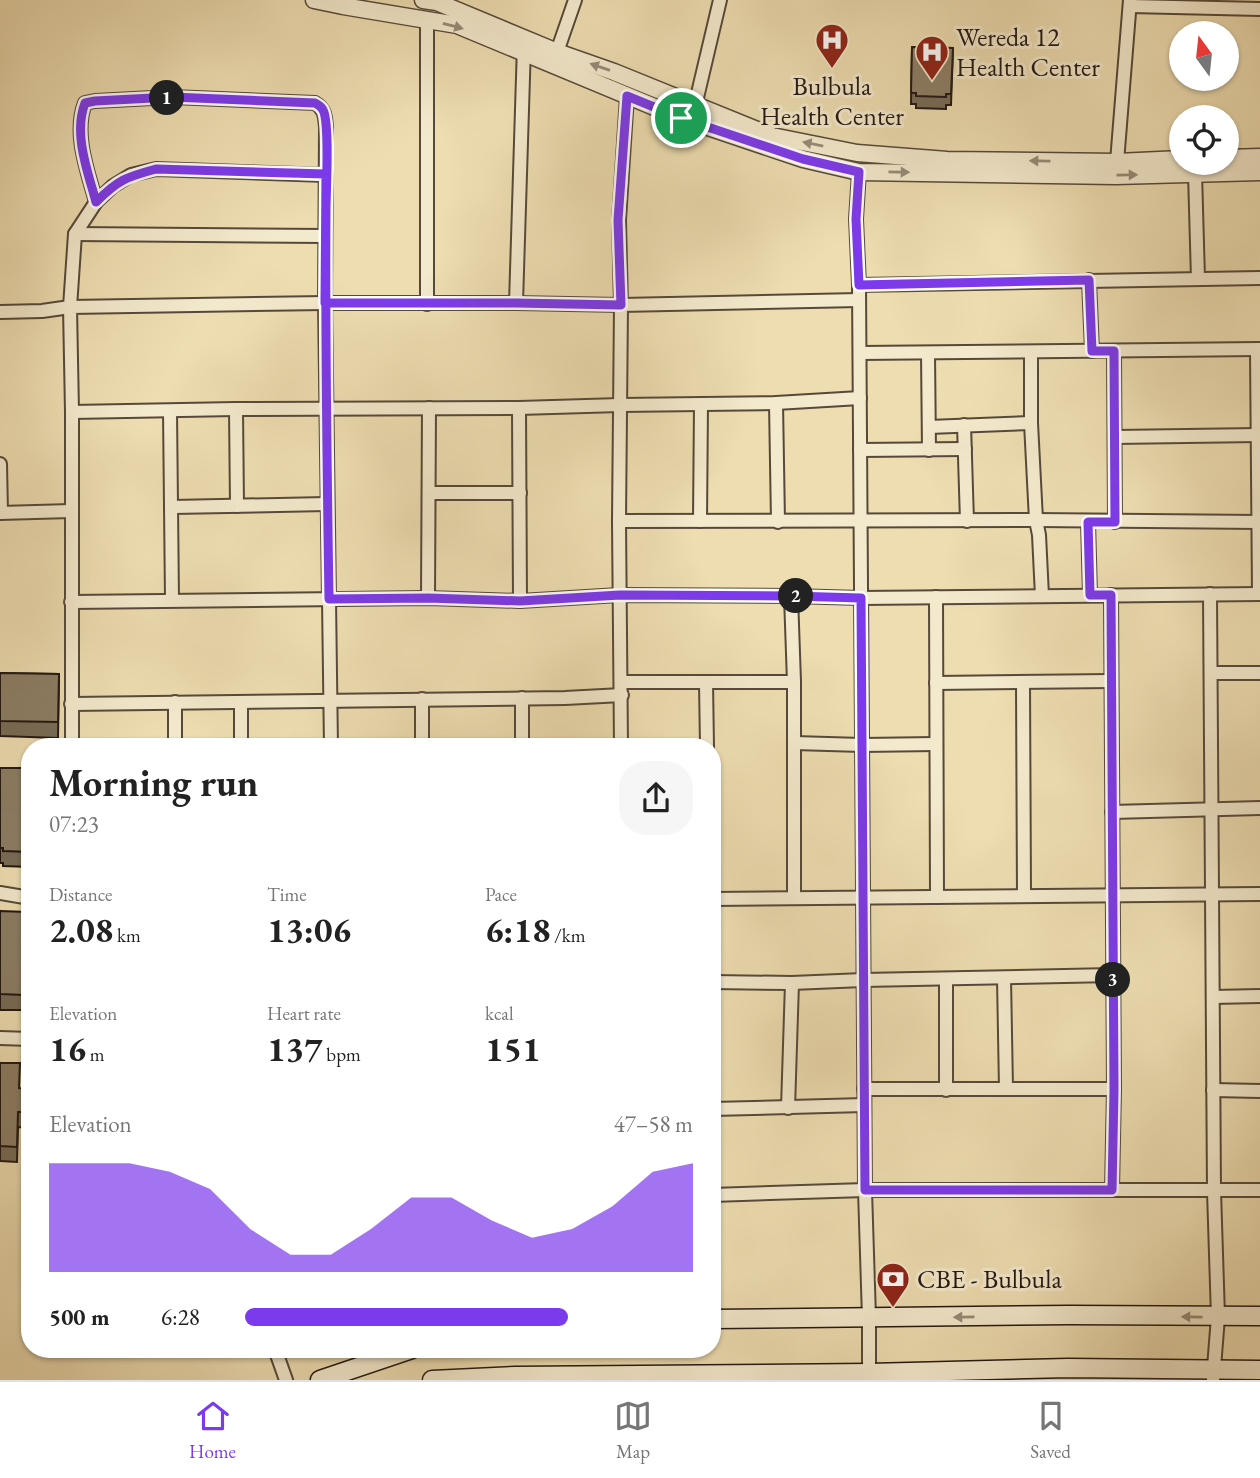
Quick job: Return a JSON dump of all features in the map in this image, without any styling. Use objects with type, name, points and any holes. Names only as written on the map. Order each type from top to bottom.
[{"type":"main road","points":[[721,1319],[1260,1316]]},
{"type":"main road","points":[[320,1380],[385,1358]]},
{"type":"main road","points":[[432,1380],[515,1376],[793,1377],[1068,1368],[1214,1375],[1260,1370]]},
{"type":"street","points":[[314,0],[457,25],[523,46],[557,52],[772,135],[857,153],[947,160],[1118,162],[1169,160]]},
{"type":"street","points":[[423,0],[437,2],[627,96],[681,118],[803,159],[859,172],[1116,176],[1169,174]]},
{"type":"street","points":[[557,52],[575,0]]},
{"type":"street","points":[[695,106],[720,0]]},
{"type":"street","points":[[1118,162],[1130,3],[1260,9]]},
{"type":"street","points":[[427,20],[427,304]]},
{"type":"street","points":[[516,303],[523,46]]},
{"type":"street","points":[[621,738],[618,521],[621,305],[618,220],[627,96]]},
{"type":"street","points":[[96,202],[81,135],[81,112],[85,103],[172,97],[315,103],[324,112],[331,738]]},
{"type":"street","points":[[1239,158],[1260,157]]},
{"type":"street","points":[[72,738],[70,307],[75,234],[96,202],[113,186],[131,176],[156,169],[326,174]]},
{"type":"street","points":[[859,172],[856,219],[860,353],[864,1105],[869,1373]]},
{"type":"street","points":[[1239,172],[1260,172]]},
{"type":"street","points":[[1195,175],[1198,279]]},
{"type":"street","points":[[75,234],[326,236]]},
{"type":"street","points":[[859,285],[1260,278]]},
{"type":"street","points":[[1089,280],[1092,351]]},
{"type":"street","points":[[0,312],[70,307],[325,303],[621,305],[859,300]]},
{"type":"street","points":[[71,602],[428,598],[520,601],[620,595],[861,598],[1259,594],[1259,349],[860,353]]},
{"type":"street","points":[[1114,351],[1115,522]]},
{"type":"street","points":[[1031,352],[1031,423],[1042,596]]},
{"type":"street","points":[[928,353],[929,450]]},
{"type":"street","points":[[72,412],[519,408],[776,403],[860,398]]},
{"type":"street","points":[[776,403],[778,522]]},
{"type":"street","points":[[700,521],[701,404]]},
{"type":"street","points":[[428,598],[429,408]]},
{"type":"street","points":[[519,408],[520,601]]},
{"type":"street","points":[[236,409],[237,506]]},
{"type":"street","points":[[170,411],[172,600]]},
{"type":"street","points":[[929,427],[1031,423]]},
{"type":"street","points":[[964,425],[967,521]]},
{"type":"street","points":[[1115,436],[1258,435]]},
{"type":"street","points":[[860,450],[965,449]]},
{"type":"street","points":[[0,464],[0,513],[71,511]]},
{"type":"street","points":[[429,493],[520,494]]},
{"type":"street","points":[[172,507],[327,504]]},
{"type":"street","points":[[618,521],[1259,522]]},
{"type":"street","points":[[1088,522],[1090,595]]},
{"type":"street","points":[[1210,594],[1214,1191],[1218,1317],[1214,1375]]},
{"type":"street","points":[[1111,595],[1114,1089],[1112,1190]]},
{"type":"street","points":[[791,596],[794,681],[794,898]]},
{"type":"street","points":[[936,597],[937,897]]},
{"type":"street","points":[[1211,673],[1260,673]]},
{"type":"street","points":[[71,704],[565,698],[621,689],[706,682],[794,681]]},
{"type":"street","points":[[936,683],[1111,681]]},
{"type":"street","points":[[706,682],[707,738]]},
{"type":"street","points":[[1023,682],[1024,896]]},
{"type":"street","points":[[522,698],[522,738]]},
{"type":"street","points":[[422,699],[422,738]]},
{"type":"street","points":[[175,702],[175,738]]},
{"type":"street","points":[[241,702],[241,738]]},
{"type":"street","points":[[794,743],[936,744]]},
{"type":"street","points":[[1112,813],[1260,808]]},
{"type":"street","points":[[0,893],[21,896]]},
{"type":"street","points":[[721,899],[1260,894]]},
{"type":"street","points":[[721,982],[792,983],[1113,975]]},
{"type":"street","points":[[1004,978],[1006,1089]]},
{"type":"street","points":[[946,979],[946,1090]]},
{"type":"street","points":[[788,1108],[792,983]]},
{"type":"street","points":[[1213,997],[1260,996]]},
{"type":"street","points":[[0,1038],[21,1039]]},
{"type":"street","points":[[864,1089],[1114,1089]]},
{"type":"street","points":[[1213,1090],[1260,1091]]},
{"type":"street","points":[[721,1109],[864,1105]]},
{"type":"street","points":[[721,1195],[865,1190],[1260,1190]]},
{"type":"street","points":[[278,1358],[286,1380]]},
{"type":"building","name":"Wereda 12 Health Center","points":[[912,47],[953,48],[951,94],[946,94],[946,97],[916,96],[916,93],[911,93]]},
{"type":"building","points":[[0,673],[59,674],[58,722],[0,721]]},
{"type":"building","points":[[0,768],[21,768],[21,852],[3,851],[3,848],[0,848]]},
{"type":"building","points":[[0,911],[21,912],[21,995],[0,994]]},
{"type":"building","points":[[0,1063],[20,1063],[21,1112],[18,1112],[17,1147],[0,1146]]},
{"type":"place","name":"Bulbula Health Center","points":[[832,70]]},
{"type":"place","name":"Wereda 12 Health Center","points":[[932,82]]},
{"type":"place","name":"CBE - Bulbula","points":[[893,1309]]},
{"type":"route","points":[[681,118],[627,96],[618,220],[621,305],[325,303],[326,174],[156,169],[121,181],[96,202],[81,135],[81,112],[85,103],[95,101],[172,97],[315,103],[324,112],[326,127],[326,174],[326,236],[325,303],[329,599],[520,601],[620,595],[861,598],[865,1190],[1112,1190],[1114,1089],[1111,595],[1090,595],[1088,522],[1115,522],[1114,351],[1092,351],[1089,280],[859,285],[856,219],[859,172],[803,159],[681,118]]}]
